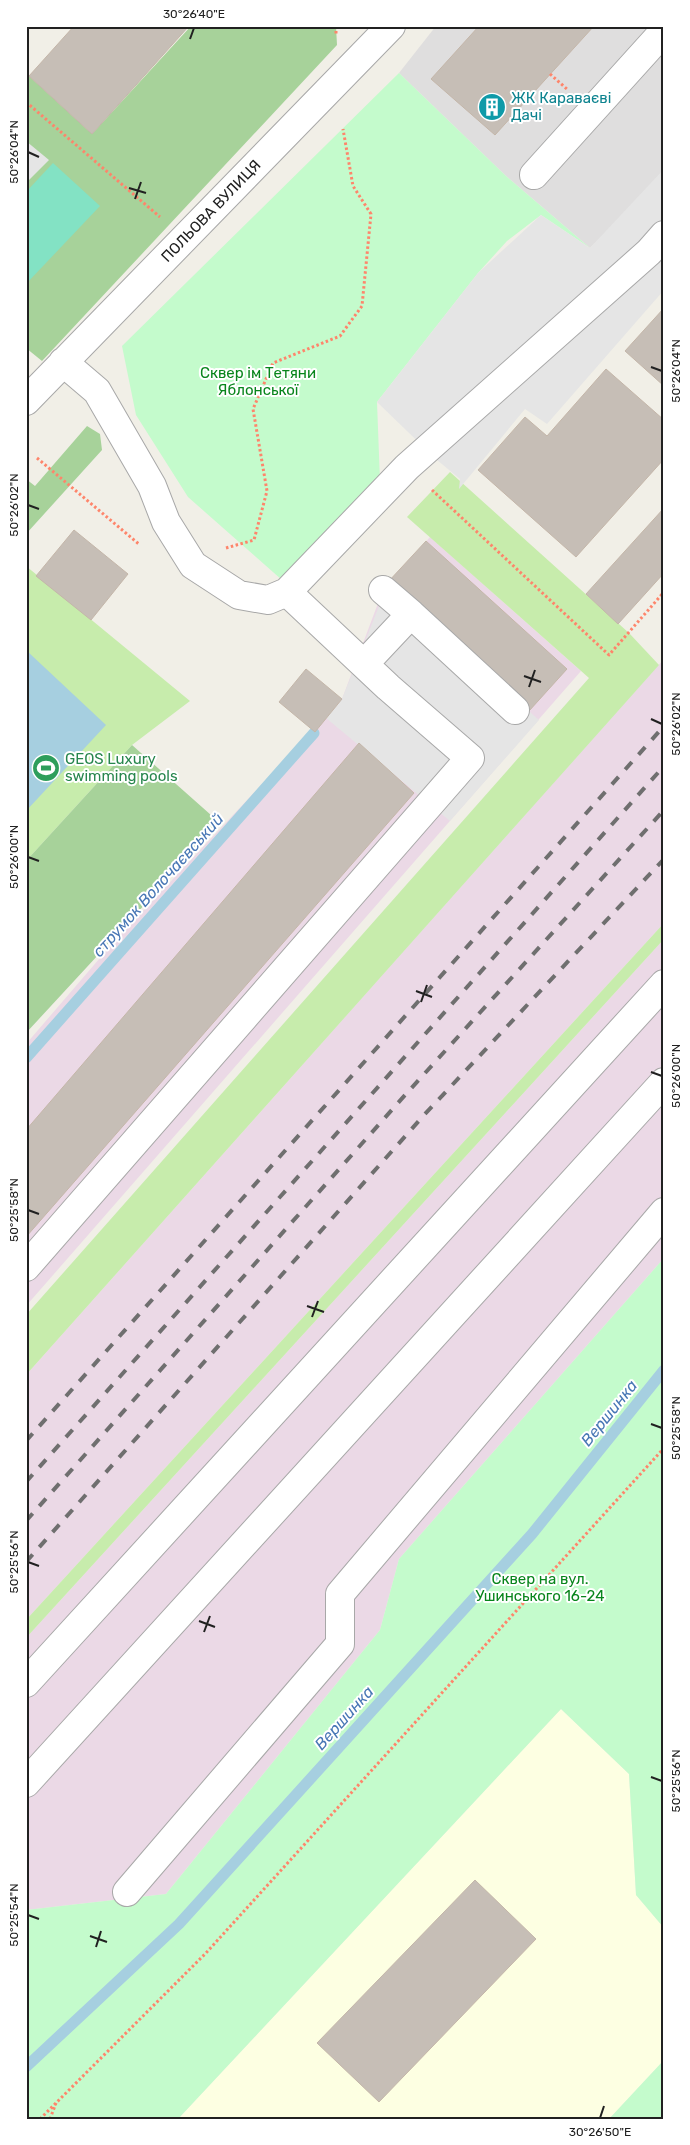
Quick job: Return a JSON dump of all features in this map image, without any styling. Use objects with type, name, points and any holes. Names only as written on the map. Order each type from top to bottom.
[{"type":"street","name":"ПОЛЬОВА ВУЛИЦЯ","points":[[28,396],[386,29]]},
{"type":"street","points":[[534,175],[664,32]]},
{"type":"street","points":[[63,362],[97,391],[152,486],[166,522],[192,565],[239,595],[268,600],[287,592],[407,467],[649,252],[664,235]]},
{"type":"street","points":[[383,590],[515,710]]},
{"type":"street","points":[[26,1267],[470,758],[364,664],[287,592]]},
{"type":"street","points":[[364,664],[411,614]]},
{"type":"street","points":[[26,1683],[664,984]]},
{"type":"street","points":[[26,1783],[664,1082]]},
{"type":"street","points":[[128,1892],[340,1644],[340,1594],[664,1212]]},
{"type":"path","points":[[26,102],[163,220]]},
{"type":"path","points":[[229,553],[222,548],[254,540],[267,491],[253,409],[273,363],[340,336],[362,306],[371,214],[353,186],[344,129]]},
{"type":"path","points":[[407,467],[609,655],[664,592]]},
{"type":"path","points":[[40,2119],[206,1953],[664,1448]]},
{"type":"path","points":[[50,2119],[57,2102]]},
{"type":"shaded area","points":[[436,26],[664,26],[664,176],[590,248],[506,176],[399,73]]},
{"type":"shaded area","points":[[26,141],[49,160],[26,183]]},
{"type":"shaded area","points":[[664,169],[664,290],[547,424],[525,409],[459,489],[460,479],[437,460],[377,402],[478,273],[541,215],[590,248]]},
{"type":"shaded area","points":[[430,537],[581,671],[26,1306],[26,1044],[112,944],[342,699],[383,590]]},
{"type":"shaded area","points":[[387,586],[539,720],[450,821],[326,718],[342,699]]},
{"type":"shaded area","points":[[664,659],[664,923],[26,1620],[26,1375]]},
{"type":"shaded area","points":[[664,939],[664,1258],[399,1559],[380,1630],[166,1894],[26,1910],[26,1638]]},
{"type":"shaded area","points":[[561,1709],[629,1774],[636,1895],[664,1928],[664,2060],[609,2119],[178,2119]]},
{"type":"green space","points":[[191,26],[336,26],[337,45],[42,361],[26,348],[26,80],[29,76],[92,134]]},
{"type":"green space","name":"Сквер ім Тетяни Яблонської","points":[[399,73],[506,176],[590,248],[541,215],[507,241],[478,273],[377,402],[380,481],[282,580],[188,497],[136,415],[122,346]]},
{"type":"green space","points":[[53,163],[100,206],[26,284],[26,192]]},
{"type":"green space","points":[[87,426],[100,434],[102,450],[26,534],[26,479],[35,486]]},
{"type":"green space","points":[[450,472],[629,633],[659,665],[26,1375],[26,1315],[589,678],[407,517]]},
{"type":"green space","points":[[26,566],[190,701],[132,745],[26,861]]},
{"type":"green space","points":[[132,745],[220,823],[26,1033],[26,861]]},
{"type":"green space","points":[[664,923],[664,939],[26,1638],[26,1620]]},
{"type":"green space","name":"Сквер на вул. Ушинського 16-24","points":[[664,1258],[664,1928],[636,1895],[629,1774],[561,1709],[178,2119],[26,2119],[26,1910],[166,1894],[380,1630],[399,1559]]},
{"type":"green space","points":[[664,2060],[664,2119],[609,2119]]},
{"type":"water","name":"GEOS Luxury swimming pools","points":[[26,652],[106,725],[26,811]]},
{"type":"building","points":[[74,26],[189,26],[92,134],[29,76]]},
{"type":"building","name":"ЖК Караваєві Дачі","points":[[479,26],[594,26],[495,135],[431,79]]},
{"type":"building","points":[[664,308],[664,386],[625,351]]},
{"type":"building","points":[[606,369],[664,420],[664,459],[576,557],[478,470],[525,417],[547,436]]},
{"type":"building","points":[[664,508],[664,573],[618,624],[586,594]]},
{"type":"building","points":[[74,530],[128,574],[91,620],[36,576]]},
{"type":"building","points":[[426,541],[567,669],[529,711],[388,582]]},
{"type":"building","points":[[306,669],[342,699],[315,732],[279,702]]},
{"type":"building","points":[[359,743],[414,793],[26,1237],[26,1130]]},
{"type":"building","points":[[475,1880],[536,1939],[379,2102],[317,2043]]},
{"type":"waterway","name":"струмок Волочаєвський","points":[[26,1058],[314,733]]},
{"type":"waterway","name":"Вершинка","points":[[26,2067],[179,1924],[532,1534],[664,1370]]},
{"type":"railway","points":[[26,1441],[664,726]]},
{"type":"railway","points":[[26,1482],[664,766]]},
{"type":"railway","points":[[26,1521],[406,1094],[664,810]]},
{"type":"railway","points":[[26,1562],[425,1114],[664,859]]},
{"type":"place","name":"ЖК Караваєві Дачі","points":[[492,107]]},
{"type":"place","name":"GEOS Luxury swimming pools","points":[[46,768]]}]
